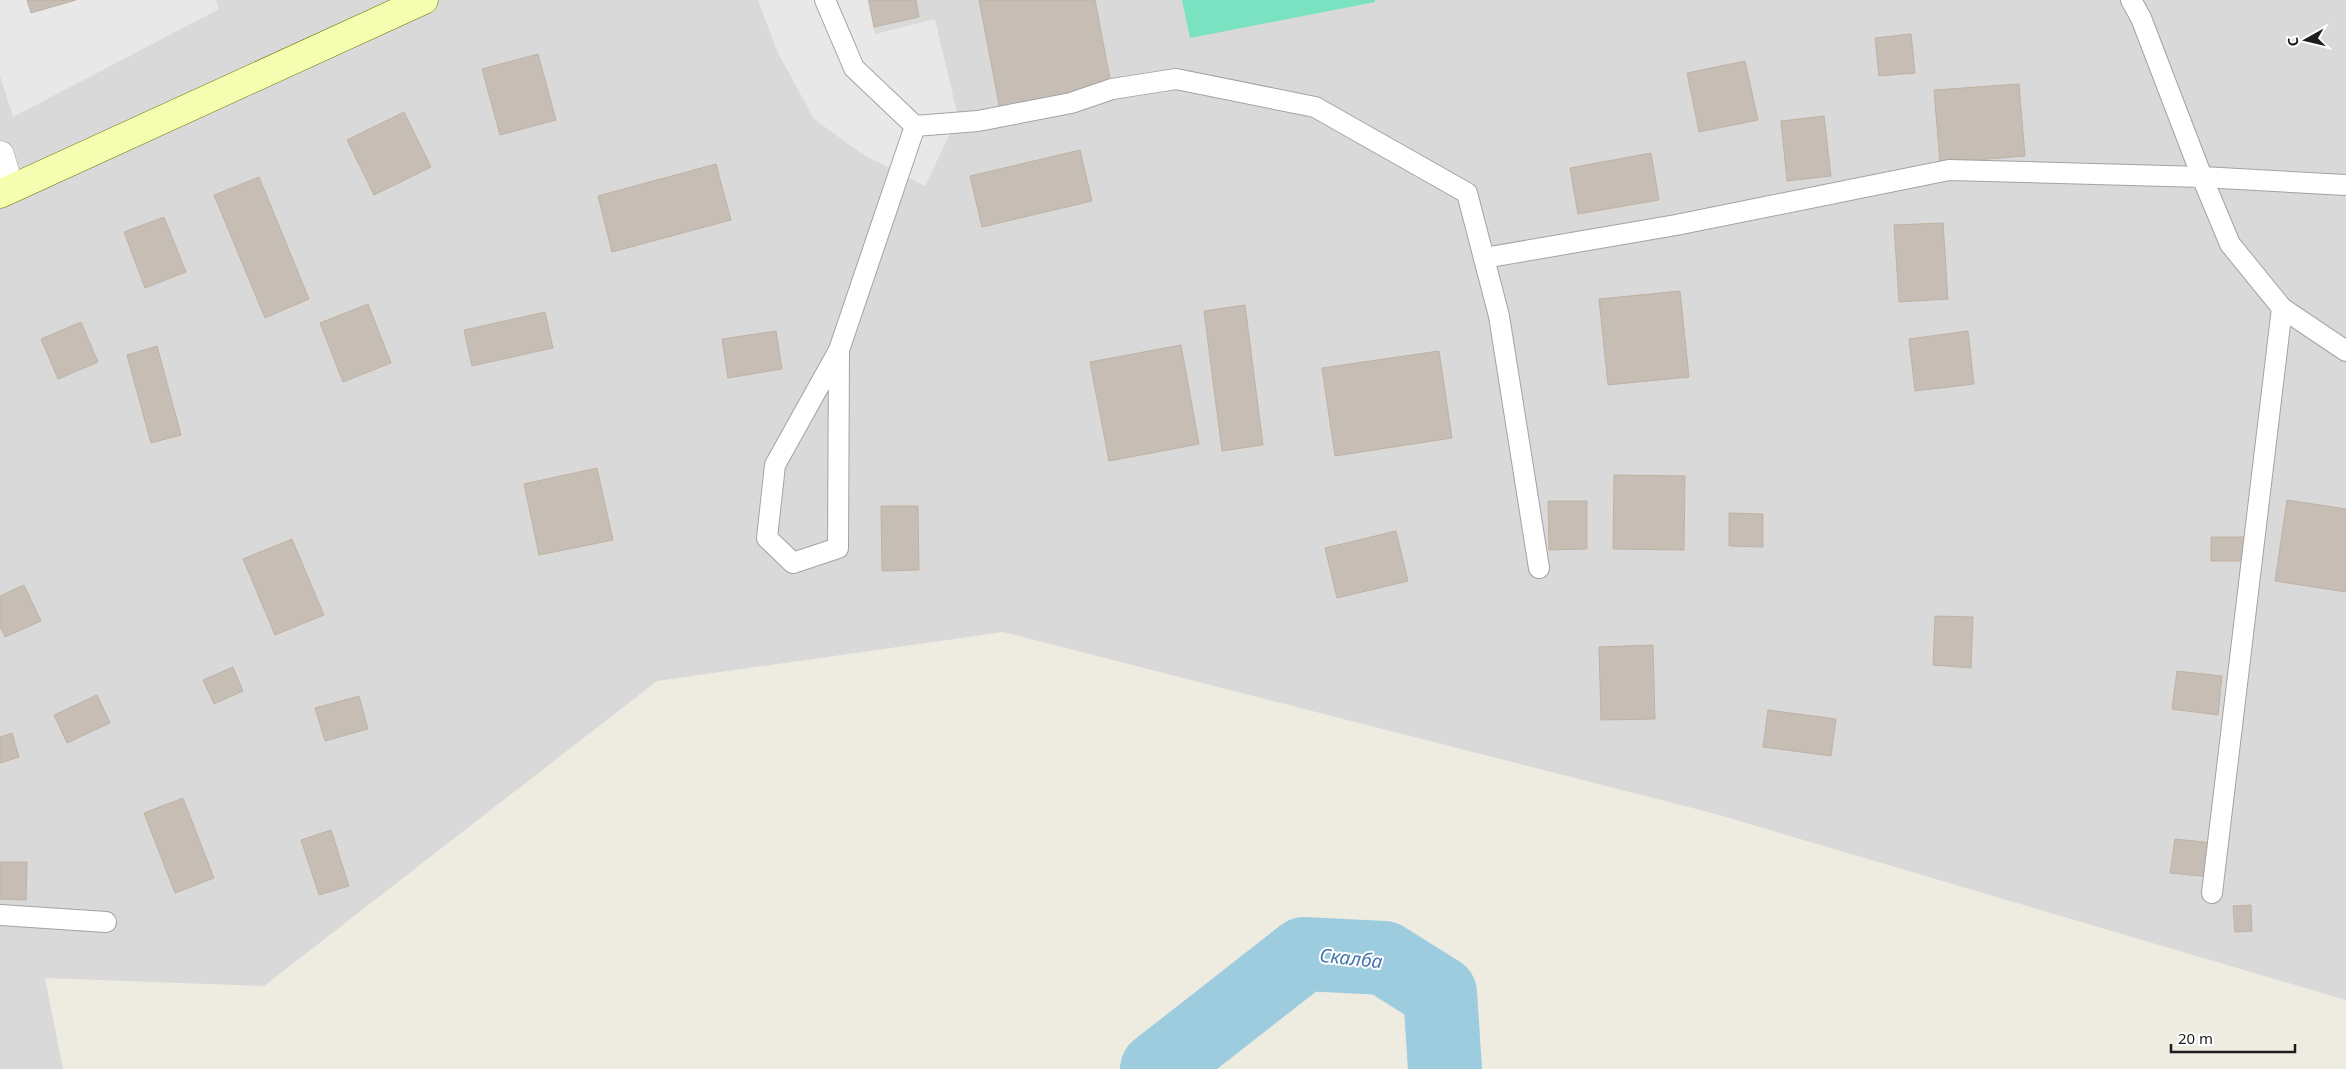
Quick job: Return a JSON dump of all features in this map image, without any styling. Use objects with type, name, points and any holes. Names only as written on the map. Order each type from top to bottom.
[{"type":"street","points":[[0,155],[5,192],[424,0]]},
{"type":"lane","points":[[825,0],[854,68],[915,126],[978,121],[1071,103],[1112,89],[1176,79],[1315,107],[1467,193],[1499,316],[1540,568]]},
{"type":"lane","points":[[2131,0],[2141,18],[2202,177],[2230,244],[2282,308],[2346,351]]},
{"type":"lane","points":[[839,350],[838,548],[793,562],[767,538],[775,465],[839,350],[915,126]]},
{"type":"lane","points":[[1484,258],[1676,225],[1949,170],[2202,177],[2346,185]]},
{"type":"lane","points":[[2212,893],[2282,308]]},
{"type":"lane","points":[[0,915],[106,922]]},
{"type":"shaded area","points":[[0,0],[2346,0],[2346,1000],[1712,813],[1003,632],[657,681],[264,986],[45,978],[63,1069],[0,1069]]},
{"type":"shaded area","points":[[0,0],[27,0],[31,12],[76,0],[216,0],[219,9],[13,117],[0,76]]},
{"type":"shaded area","points":[[758,0],[867,0],[875,34],[935,19],[958,117],[925,186],[862,154],[814,119],[777,51]]},
{"type":"green space","points":[[1182,0],[1375,0],[1375,2],[1190,38]]},
{"type":"building","points":[[27,0],[76,0],[31,13]]},
{"type":"building","points":[[869,0],[916,0],[919,17],[874,27]]},
{"type":"building","points":[[979,0],[1095,0],[1112,89],[1000,110]]},
{"type":"building","points":[[1911,34],[1915,73],[1879,76],[1875,38]]},
{"type":"building","points":[[538,54],[556,120],[500,135],[482,69]]},
{"type":"building","points":[[1745,61],[1758,120],[1699,132],[1687,73]]},
{"type":"building","points":[[2019,84],[2025,156],[1940,163],[1934,90]]},
{"type":"building","points":[[404,112],[431,167],[374,195],[347,140]]},
{"type":"building","points":[[1824,116],[1831,176],[1787,181],[1781,121]]},
{"type":"building","points":[[1080,150],[1092,201],[982,227],[970,176]]},
{"type":"building","points":[[1651,153],[1659,200],[1578,214],[1570,168]]},
{"type":"building","points":[[716,164],[731,220],[612,252],[598,196]]},
{"type":"building","points":[[259,177],[309,299],[265,318],[214,195]]},
{"type":"building","points":[[164,217],[186,272],[145,288],[124,232]]},
{"type":"building","points":[[1943,223],[1948,299],[1899,302],[1894,225]]},
{"type":"building","points":[[1680,291],[1689,377],[1608,385],[1599,299]]},
{"type":"building","points":[[368,304],[391,363],[343,382],[320,323]]},
{"type":"building","points":[[1245,305],[1263,445],[1222,451],[1204,311]]},
{"type":"building","points":[[545,312],[553,348],[472,366],[464,330]]},
{"type":"building","points":[[81,322],[98,362],[58,379],[41,339]]},
{"type":"building","points":[[776,331],[782,369],[728,378],[722,339]]},
{"type":"building","points":[[1968,331],[1974,384],[1915,391],[1909,339]]},
{"type":"building","points":[[1181,345],[1199,444],[1109,461],[1090,362]]},
{"type":"building","points":[[157,346],[181,435],[151,443],[127,355]]},
{"type":"building","points":[[1439,351],[1452,438],[1335,456],[1322,368]]},
{"type":"building","points":[[597,468],[613,540],[539,555],[524,484]]},
{"type":"building","points":[[1614,475],[1685,476],[1684,550],[1613,549]]},
{"type":"building","points":[[2287,500],[2346,509],[2346,592],[2275,581]]},
{"type":"building","points":[[1548,501],[1587,501],[1587,549],[1549,550]]},
{"type":"building","points":[[881,506],[918,506],[919,570],[882,571]]},
{"type":"building","points":[[1729,513],[1763,514],[1763,547],[1729,546]]},
{"type":"building","points":[[1396,531],[1408,581],[1337,598],[1325,548]]},
{"type":"building","points":[[2211,537],[2245,537],[2244,561],[2211,561]]},
{"type":"building","points":[[292,539],[324,615],[275,635],[243,559]]},
{"type":"building","points":[[24,585],[41,621],[5,637],[0,627],[0,596]]},
{"type":"building","points":[[1935,616],[1973,617],[1971,668],[1933,665]]},
{"type":"building","points":[[1653,645],[1655,719],[1601,720],[1599,647]]},
{"type":"building","points":[[233,667],[243,691],[214,704],[203,680]]},
{"type":"building","points":[[2177,671],[2222,676],[2218,715],[2172,709]]},
{"type":"building","points":[[97,695],[110,723],[67,743],[54,715]]},
{"type":"building","points":[[359,696],[368,729],[325,741],[315,708]]},
{"type":"building","points":[[1768,710],[1836,719],[1831,756],[1763,747]]},
{"type":"building","points":[[12,733],[19,757],[0,763],[0,737]]},
{"type":"building","points":[[183,798],[214,878],[175,893],[144,813]]},
{"type":"building","points":[[331,830],[349,886],[319,895],[301,840]]},
{"type":"building","points":[[2175,839],[2213,843],[2210,877],[2170,873]]},
{"type":"building","points":[[0,862],[27,862],[26,900],[0,899]]},
{"type":"building","points":[[2251,905],[2252,931],[2235,932],[2233,906]]},
{"type":"waterway","name":"Скалба","points":[[1157,1069],[1304,954],[1384,958],[1440,993],[1445,1069]]}]
